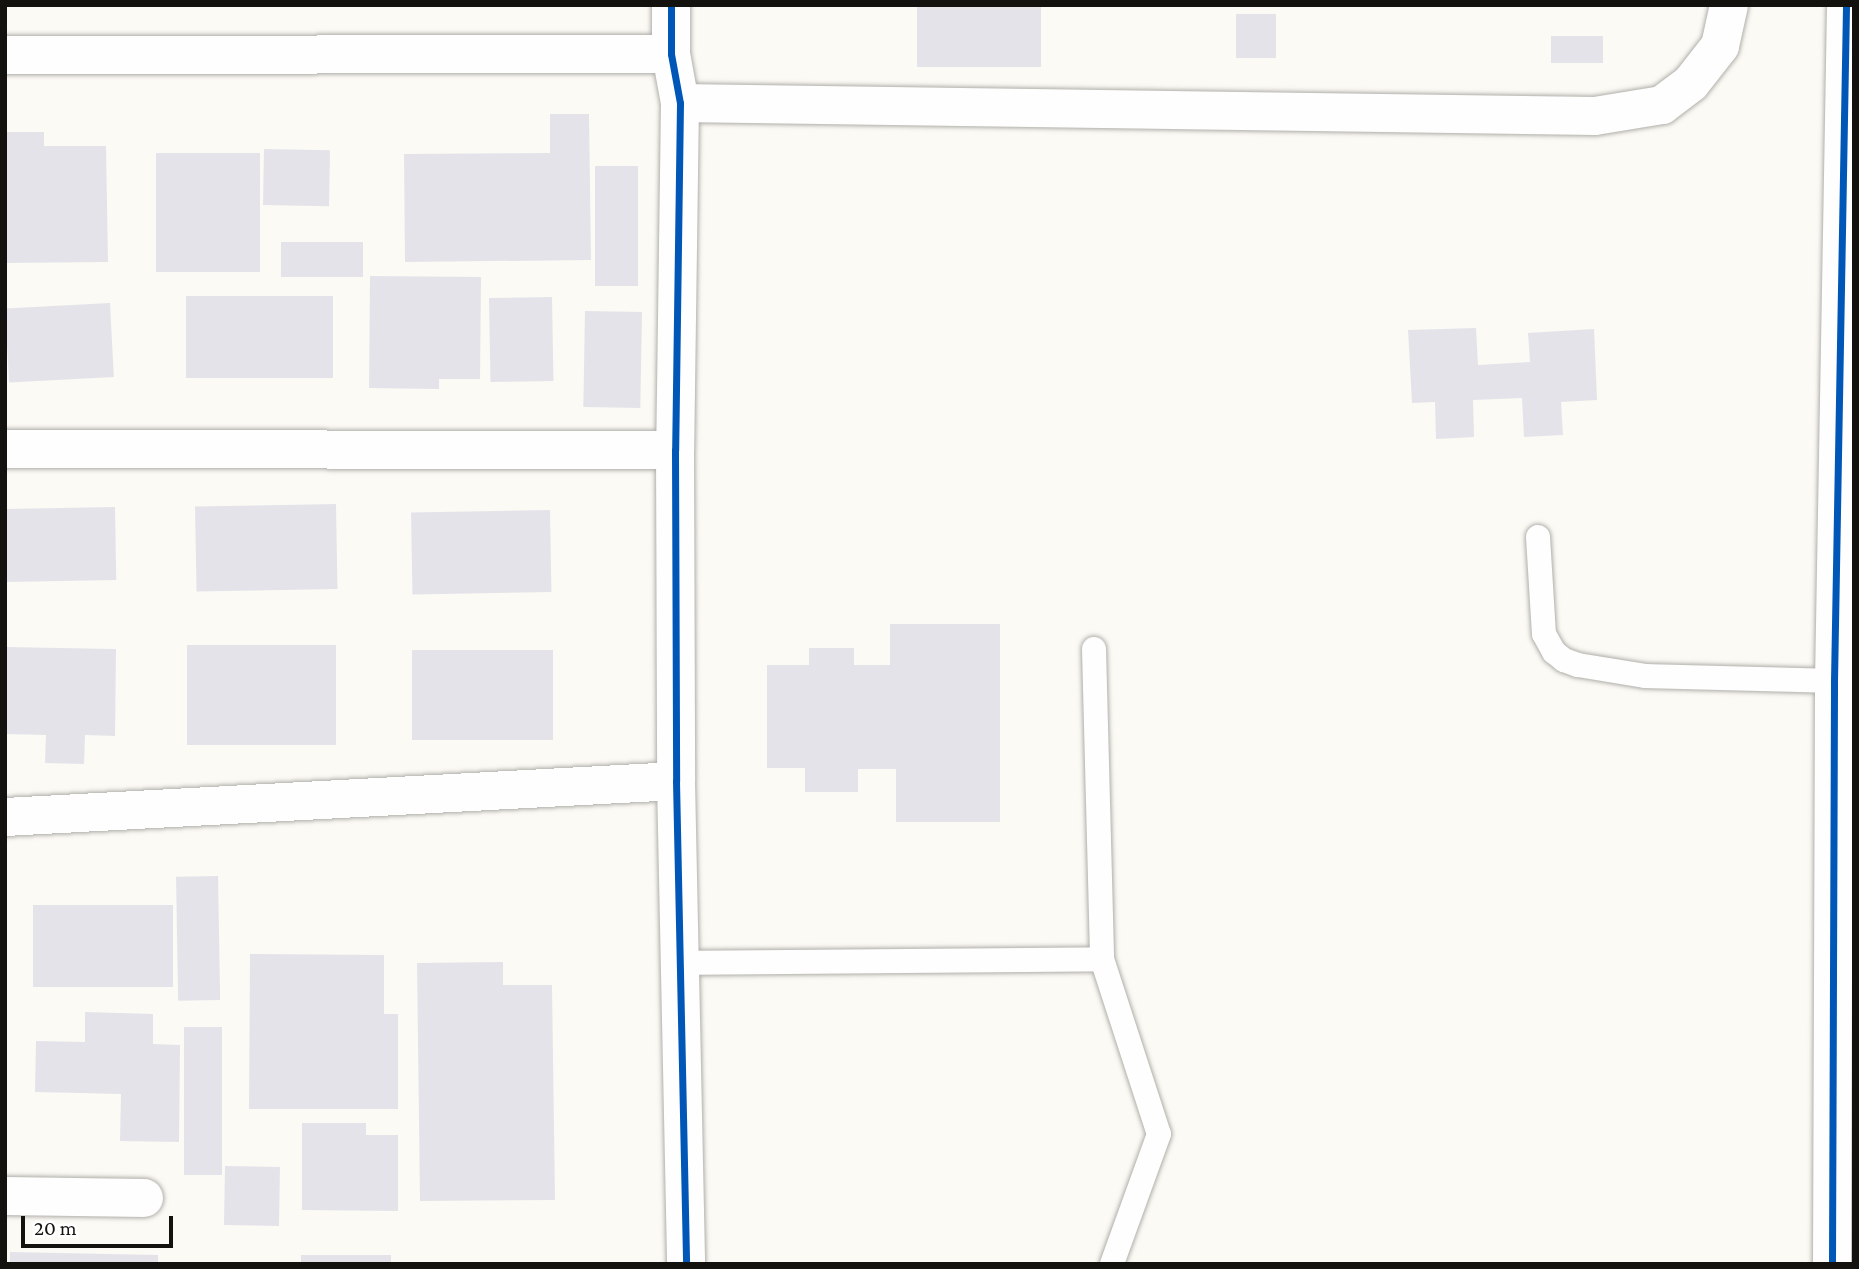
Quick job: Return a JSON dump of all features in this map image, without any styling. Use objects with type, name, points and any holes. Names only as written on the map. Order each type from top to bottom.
[{"type":"street","points":[[671,5],[671,54],[680,103],[675,450],[676,781],[686,1264]]},
{"type":"street","points":[[680,103],[1595,116],[1662,105],[1691,83],[1720,46],[1729,5]]},
{"type":"street","points":[[1832,1264],[1835,681],[1846,5]]},
{"type":"street","points":[[5,55],[671,54]]},
{"type":"street","points":[[5,449],[675,450]]},
{"type":"street","points":[[5,817],[676,781]]},
{"type":"street","points":[[5,1196],[144,1198]]},
{"type":"lane","points":[[1538,537],[1544,634],[1554,652],[1564,660],[1578,666],[1646,676],[1835,681]]},
{"type":"lane","points":[[1094,649],[1102,958],[1159,1134],[1112,1264]]},
{"type":"lane","points":[[680,963],[1102,958]]},
{"type":"building","points":[[917,5],[1041,5],[1041,67],[917,67]]},
{"type":"building","points":[[1236,14],[1276,14],[1276,58],[1236,58]]},
{"type":"building","points":[[1551,36],[1603,36],[1603,63],[1551,63]]},
{"type":"building","points":[[550,114],[589,114],[591,260],[405,262],[404,154],[550,153]]},
{"type":"building","points":[[5,132],[44,132],[44,146],[106,146],[108,262],[5,263]]},
{"type":"building","points":[[264,149],[330,150],[329,206],[263,205]]},
{"type":"building","points":[[156,153],[260,153],[260,272],[156,272]]},
{"type":"building","points":[[595,166],[638,166],[638,286],[595,286]]},
{"type":"building","points":[[281,242],[363,242],[363,277],[281,277]]},
{"type":"building","points":[[370,276],[481,277],[480,379],[439,379],[439,389],[369,388]]},
{"type":"building","points":[[186,296],[333,296],[333,378],[186,378]]},
{"type":"building","points":[[552,297],[553,381],[490,382],[489,298]]},
{"type":"building","points":[[110,303],[114,377],[9,382],[5,308]]},
{"type":"building","points":[[585,311],[642,312],[640,408],[583,407]]},
{"type":"building","points":[[1476,328],[1478,365],[1530,362],[1528,333],[1594,329],[1597,400],[1561,402],[1563,435],[1524,437],[1522,398],[1473,400],[1474,437],[1436,439],[1435,402],[1412,403],[1408,330]]},
{"type":"building","points":[[336,504],[337,589],[197,591],[195,506]]},
{"type":"building","points":[[115,507],[116,580],[6,582],[5,509]]},
{"type":"building","points":[[550,510],[551,592],[412,594],[411,512]]},
{"type":"building","points":[[890,624],[1000,624],[1000,822],[896,822],[896,769],[858,769],[858,792],[805,792],[805,768],[767,768],[767,665],[809,665],[809,648],[854,648],[854,665],[890,665]]},
{"type":"building","points":[[187,645],[336,645],[336,745],[187,745]]},
{"type":"building","points":[[5,647],[116,649],[115,736],[85,735],[84,764],[45,763],[46,735],[5,734]]},
{"type":"building","points":[[412,650],[553,650],[553,740],[412,740]]},
{"type":"building","points":[[218,876],[220,1000],[178,1001],[176,877]]},
{"type":"building","points":[[33,905],[173,905],[173,987],[33,987]]},
{"type":"building","points":[[250,954],[384,955],[384,1014],[398,1014],[398,1109],[249,1109]]},
{"type":"building","points":[[503,962],[503,985],[552,985],[555,1200],[420,1201],[417,963]]},
{"type":"building","points":[[85,1012],[153,1014],[153,1044],[180,1045],[179,1142],[120,1141],[121,1094],[35,1092],[36,1041],[85,1042]]},
{"type":"building","points":[[184,1027],[222,1027],[222,1175],[184,1175]]},
{"type":"building","points":[[302,1123],[366,1123],[366,1135],[398,1135],[398,1211],[302,1210]]},
{"type":"building","points":[[225,1166],[280,1167],[279,1226],[224,1225]]},
{"type":"building","points":[[10,1252],[158,1255],[158,1264],[10,1264]]},
{"type":"building","points":[[301,1255],[391,1255],[391,1264],[301,1264]]},
{"type":"cycle path","points":[[671,5],[671,54],[680,103],[675,450],[676,781],[686,1264]]},
{"type":"cycle path","points":[[1832,1264],[1834,681],[1846,5]]}]
